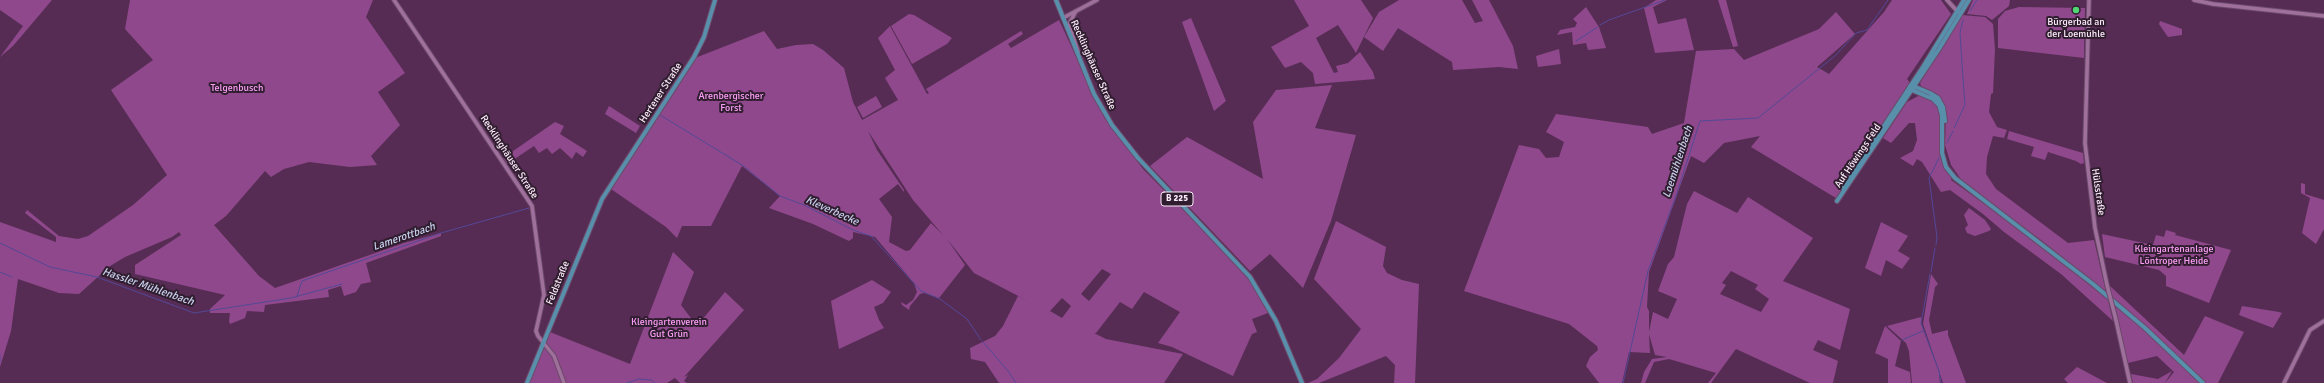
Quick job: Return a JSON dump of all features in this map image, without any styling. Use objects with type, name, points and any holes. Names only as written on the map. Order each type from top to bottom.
[{"type":"main road","name":"Hertener Straße","points":[[608,190],[694,57],[704,37],[716,0]]},
{"type":"main road","name":"Recklinghäuser Straße","points":[[1056,0],[1101,107],[1122,139],[1242,267],[1258,288],[1276,321],[1302,383]]},
{"type":"main road","name":"Auf Höwings Feld","points":[[1959,13],[1964,0]]},
{"type":"main road","name":"Auf Höwings Feld","points":[[1875,141],[1849,178],[1837,201],[1959,13],[1969,0]]},
{"type":"main road","name":"Auf Höwings Feld","points":[[1883,129],[1905,100],[1912,87]]},
{"type":"main road","points":[[1912,87],[1920,93],[1933,99],[1939,105],[1942,115],[1940,141],[1944,160],[1951,173],[1967,188],[2028,232],[2093,284],[2145,328],[2203,383]]},
{"type":"main road","points":[[1912,87],[1935,95],[1942,104],[1945,114],[1943,142],[1945,156],[1952,171],[1967,188]]},
{"type":"main road","points":[[1905,100],[1920,93]]},
{"type":"main road","name":"Feldstraße","points":[[527,383],[594,217],[608,190]]},
{"type":"street","name":"Recklinghäuser Straße","points":[[394,0],[532,206],[536,220],[544,295],[536,331],[543,343],[554,356],[564,383]]},
{"type":"street","points":[[1063,18],[1097,0]]},
{"type":"street","points":[[1947,0],[1959,13]]},
{"type":"street","name":"Hülsstraße","points":[[2089,0],[2085,142],[2095,228],[2130,383]]},
{"type":"street","points":[[2194,0],[2212,4],[2324,16]]},
{"type":"street","name":"B 225","points":[[1076,11],[1069,24],[1078,55]]},
{"type":"street","points":[[2284,383],[2310,330],[2324,321]]},
{"type":"green space","points":[[0,0],[52,0],[13,46],[0,57],[23,26],[0,10]]},
{"type":"green space","name":"Telgenbusch","points":[[130,0],[373,0],[366,17],[405,73],[378,92],[400,125],[371,156],[377,165],[350,167],[309,162],[284,169],[271,177],[265,171],[226,216],[214,225],[259,276],[275,288],[404,243],[441,233],[441,236],[366,263],[371,282],[361,284],[356,292],[344,296],[341,286],[328,290],[329,297],[265,305],[264,312],[247,311],[245,318],[230,324],[230,313],[210,313],[210,309],[225,295],[135,274],[135,265],[181,235],[179,232],[172,237],[125,257],[110,266],[79,294],[59,293],[18,279],[11,331],[0,367],[0,222],[56,242],[56,237],[25,213],[27,210],[59,236],[78,239],[88,236],[133,205],[167,175],[111,90],[153,60],[125,29]]},
{"type":"green space","points":[[1294,0],[1361,0],[1373,18],[1356,53],[1338,25],[1316,38],[1334,73],[1338,72],[1336,66],[1348,63],[1360,52],[1373,72],[1375,79],[1315,84],[1313,73],[1301,62],[1285,68],[1271,47],[1309,26]]},
{"type":"green space","points":[[1399,0],[1462,0],[1475,23],[1483,21],[1472,0],[1489,0],[1513,46],[1518,69],[1499,67],[1453,70],[1452,62],[1398,28],[1383,51],[1364,37],[1379,12]]},
{"type":"green space","points":[[1656,0],[1667,0],[1653,7],[1658,24],[1686,18],[1694,50],[1655,53],[1644,8]]},
{"type":"green space","points":[[1718,0],[1726,0],[1738,46],[1733,47]]},
{"type":"green space","points":[[1892,0],[1941,0],[1951,14],[1907,79],[1910,83],[1862,155],[1836,198],[1751,147],[1760,136],[1724,143],[1704,163],[1691,156],[1649,272],[1647,307],[1649,311],[1649,332],[1653,312],[1668,319],[1677,299],[1658,291],[1668,264],[1674,257],[1687,204],[1694,191],[1737,213],[1748,197],[1813,238],[1783,281],[1850,309],[1840,350],[1818,340],[1813,350],[1838,361],[1833,383],[1810,383],[1736,349],[1711,383],[1708,383],[1716,373],[1669,359],[1654,362],[1645,383],[1641,383],[1644,372],[1652,359],[1667,357],[1655,355],[1649,334],[1650,353],[1629,352],[1622,383],[1599,383],[1586,366],[1590,357],[1598,350],[1597,346],[1569,324],[1464,291],[1519,145],[1539,149],[1546,158],[1559,157],[1564,142],[1546,132],[1556,114],[1648,127],[1652,134],[1684,123],[1696,51],[1734,49],[1744,60],[1819,29],[1836,12],[1855,34],[1817,67],[1829,74],[1884,12]],"holes":[[[1731,271],[1758,285],[1755,289],[1769,299],[1761,312],[1720,294],[1726,285],[1722,283]]]},
{"type":"green space","points":[[1973,0],[2010,0],[2009,6],[1992,20],[1986,16],[1967,14]]},
{"type":"green space","points":[[1586,7],[1599,27],[1606,48],[1588,50],[1586,43],[1573,45],[1572,32],[1557,35],[1560,30],[1575,27],[1577,23],[1573,19]]},
{"type":"green space","points":[[2019,7],[2085,8],[2084,58],[1998,48],[1998,19],[2005,11]]},
{"type":"green space","points":[[909,14],[914,15],[952,38],[947,44],[912,64],[891,26]]},
{"type":"green space","points":[[1962,15],[1985,17],[1993,24],[1995,49],[1993,93],[1991,94],[1989,112],[1997,127],[2007,130],[2004,138],[1993,136],[1987,157],[1986,174],[1996,189],[2068,243],[2094,240],[2106,292],[2041,240],[1973,190],[1960,178],[1951,165],[1945,145],[1946,110],[1937,94],[1921,86],[1920,83]]},
{"type":"green space","points":[[1191,18],[1226,101],[1214,111],[1182,22]]},
{"type":"green space","name":"Arenbergischer Forst","points":[[1059,20],[1104,117],[1143,169],[1247,274],[1264,300],[1268,313],[1252,319],[1257,332],[1252,334],[1233,376],[1172,347],[1158,343],[1180,312],[1144,292],[1132,309],[1120,302],[1096,333],[1094,333],[1106,339],[1183,354],[1164,383],[999,383],[985,362],[971,359],[970,348],[995,336],[1003,326],[1018,296],[1028,301],[974,273],[947,239],[965,265],[939,298],[924,293],[920,294],[910,306],[909,310],[902,305],[901,302],[906,305],[913,300],[917,292],[914,283],[875,237],[853,232],[853,238],[849,241],[813,224],[769,208],[780,196],[742,166],[711,226],[682,226],[677,238],[666,227],[611,189],[695,58],[764,31],[777,49],[796,45],[813,44],[823,50],[844,68],[853,102],[862,120],[898,100],[885,78],[895,70],[878,38],[890,26],[927,94],[929,93],[926,89],[1021,31],[1023,34],[1008,44],[1011,48]],"holes":[[[868,131],[913,200],[943,235],[931,223],[910,250],[906,251],[889,242],[892,217],[879,199],[898,184],[904,192],[904,190],[877,150]],[[1102,269],[1111,274],[1089,301],[1081,294]],[[1062,298],[1071,306],[1062,318],[1050,311]]]},
{"type":"green space","points":[[2160,21],[2182,29],[2182,35],[2168,37],[2159,24]]},
{"type":"green space","points":[[1559,49],[1561,64],[1538,67],[1536,56]]},
{"type":"green space","points":[[1332,85],[1315,128],[1356,135],[1331,221],[1303,288],[1270,254],[1250,271],[1150,166],[1187,137],[1263,179],[1253,122],[1276,90]]},
{"type":"green space","points":[[1920,95],[1936,103],[1941,120],[1939,140],[1941,154],[1952,177],[1951,180],[2033,239],[2108,300],[2113,321],[2061,274],[2004,232],[1983,214],[1950,190],[1941,192],[1922,162],[1917,159],[1913,166],[1900,158],[1913,151],[1917,140],[1915,123],[1909,123],[1891,143],[1883,138],[1907,102]]},
{"type":"green space","points":[[876,96],[882,107],[863,118],[857,107]]},
{"type":"green space","points":[[609,106],[640,126],[636,133],[605,114]]},
{"type":"green space","points":[[555,122],[564,126],[560,134],[587,151],[583,157],[576,152],[572,159],[560,148],[552,154],[547,148],[539,153],[534,146],[507,164],[503,158]]},
{"type":"green space","points":[[2009,131],[2083,153],[2084,163],[2081,164],[2048,152],[2045,160],[2031,156],[2034,147],[2007,139]]},
{"type":"green space","points":[[2301,183],[2305,184],[2305,194],[2324,200],[2324,229],[2316,244],[2302,233],[2310,198],[2301,193]]},
{"type":"green space","points":[[1969,208],[1985,220],[1991,229],[1989,231],[1975,236],[1967,233],[1965,228],[1968,225],[1964,215]]},
{"type":"green space","points":[[1336,221],[1386,247],[1383,266],[1387,273],[1402,280],[1419,284],[1415,383],[1394,383],[1395,365],[1386,356],[1319,383],[1308,383],[1317,379],[1339,358],[1361,329],[1314,279]]},
{"type":"green space","points":[[1881,222],[1908,236],[1898,251],[1910,258],[1902,269],[1886,260],[1881,276],[1865,268]]},
{"type":"green space","name":"Kleingartenanlage Löntroper Heide","points":[[2166,230],[2176,233],[2175,235],[2231,250],[2209,303],[2166,286],[2166,276],[2159,270],[2105,257],[2102,234],[2153,245],[2156,235],[2164,237]]},
{"type":"green space","name":"Kleingartenverein Gut Grün","points":[[673,252],[694,272],[681,305],[697,326],[725,292],[744,310],[684,377],[688,375],[684,381],[687,383],[680,383],[675,378],[667,383],[529,383],[550,332],[630,364]]},
{"type":"green space","points":[[1931,274],[1938,284],[1935,287],[1929,320],[1932,334],[1948,330],[1948,335],[1966,383],[1943,383],[1923,324]]},
{"type":"green space","points":[[872,280],[891,292],[883,303],[874,307],[884,328],[839,349],[831,301]]},
{"type":"green space","points":[[2110,286],[2184,355],[2205,316],[2244,332],[2218,383],[2206,383],[2112,298]]},
{"type":"green space","points":[[2115,305],[2200,383],[2165,383],[2174,372],[2157,356],[2128,363]]},
{"type":"green space","points":[[2242,306],[2282,313],[2273,328],[2239,315]]},
{"type":"green space","points":[[1921,317],[1921,324],[1939,372],[1940,383],[1912,383],[1909,351],[1906,343],[1887,326]]},
{"type":"green space","points":[[1885,326],[1901,341],[1895,366],[1910,372],[1911,383],[1888,383],[1888,359],[1875,353]]},
{"type":"green space","points":[[2077,367],[2107,383],[2068,383],[2064,379]]},
{"type":"green space","points":[[2172,371],[2165,383],[2133,383],[2131,374],[2158,379]]},
{"type":"waterway","points":[[1600,25],[1609,20],[1665,0]]},
{"type":"waterway","name":"Loemühlenbach","points":[[1623,383],[1648,271],[1677,193],[1700,121],[1758,118],[1836,55],[1856,33],[1867,30],[1888,0]]},
{"type":"waterway","points":[[1970,11],[1977,0]]},
{"type":"waterway","points":[[1962,64],[1960,33],[1963,20]]},
{"type":"waterway","points":[[1576,41],[1598,27]]},
{"type":"waterway","points":[[1954,128],[1965,105],[1962,65]]},
{"type":"waterway","name":"Kleverbecke","points":[[660,115],[742,165],[780,196],[804,205],[853,230],[871,236],[921,291],[940,299],[967,319],[981,340]]},
{"type":"waterway","points":[[1947,143],[1953,131]]},
{"type":"waterway","points":[[1936,245],[1937,237],[1929,178],[1939,158]]},
{"type":"waterway","name":"Lamerottbach","points":[[297,296],[302,281],[441,233],[529,208]]},
{"type":"waterway","name":"Hassler Mühlenbach","points":[[0,243],[50,267],[97,277],[194,313],[291,298],[342,284]]},
{"type":"waterway","points":[[1931,272],[1935,248]]},
{"type":"waterway","points":[[0,272],[12,277]]},
{"type":"waterway","points":[[1930,274],[1921,323],[1939,371],[1941,383]]},
{"type":"waterway","points":[[1902,340],[1923,331]]},
{"type":"waterway","name":"Kleverbecke","points":[[983,342],[1008,371],[1016,383]]},
{"type":"waterway","points":[[0,355],[0,362]]},
{"type":"waterway","name":"Loemühlenbach","points":[[627,383],[638,379],[652,380],[655,383]]},
{"type":"place","name":"Bürgerbad an der Loemühle","points":[[2076,10]]}]
